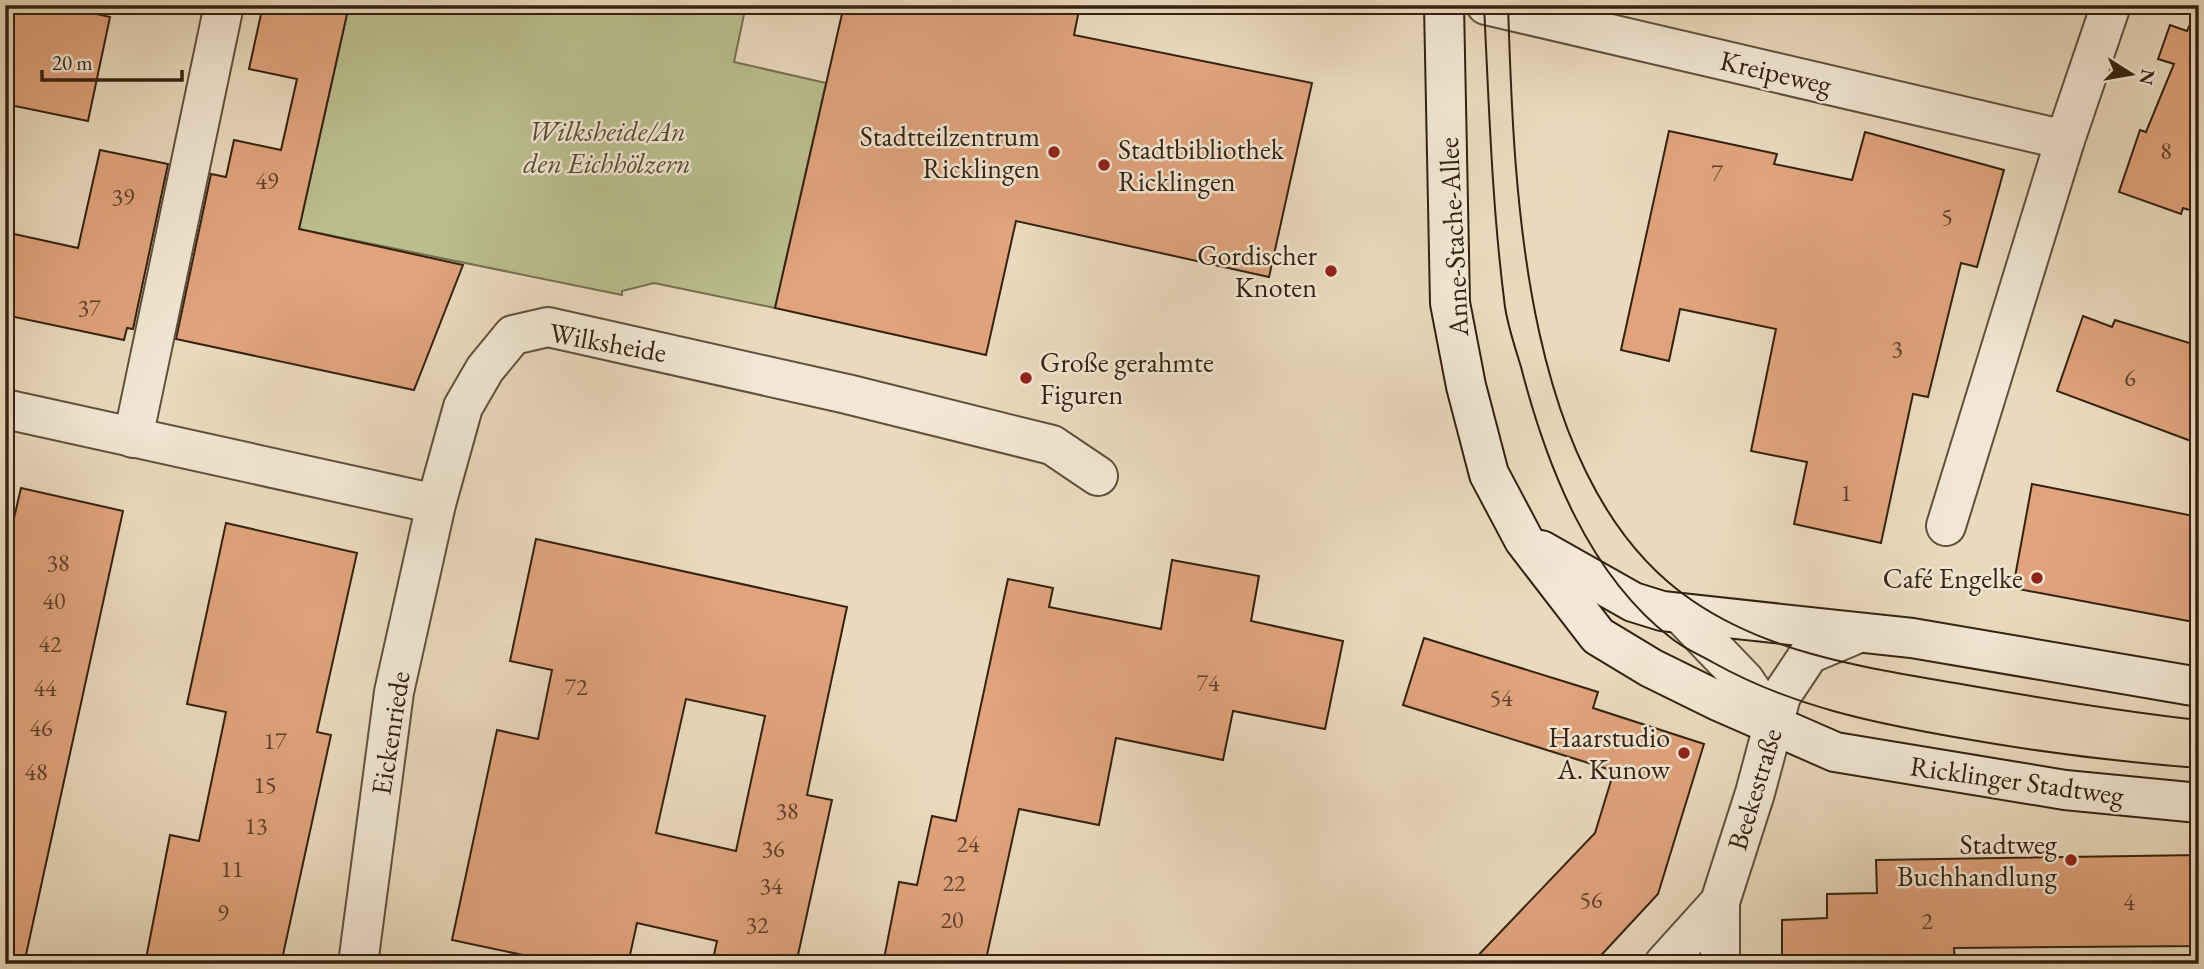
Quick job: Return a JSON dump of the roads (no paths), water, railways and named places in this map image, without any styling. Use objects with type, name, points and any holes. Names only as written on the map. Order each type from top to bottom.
[{"type":"street","points":[[133,438],[224,5]]},
{"type":"street","name":"Anne-Stache-Allee","points":[[1444,5],[1450,303],[1466,386],[1489,474],[1524,540],[1598,636],[1651,668],[1835,752]]},
{"type":"street","name":"Kreipeweg","points":[[1486,5],[2065,140]]},
{"type":"street","points":[[1946,526],[2065,140],[2111,5]]},
{"type":"street","name":"Wilksheide","points":[[436,504],[463,407],[485,369],[513,335],[548,327],[847,394],[1052,445],[1098,476]]},
{"type":"street","points":[[5,409],[436,504]]},
{"type":"street","name":"Eickenriede","points":[[358,964],[394,692],[436,504]]},
{"type":"street","points":[[1524,540],[1633,602],[1662,611],[1912,638],[2199,687]]},
{"type":"street","points":[[1680,613],[1745,681],[1774,725]]},
{"type":"street","name":"Beekestraße","points":[[1664,964],[1720,902],[1781,696],[1809,654],[1859,633]]},
{"type":"street","name":"Ricklinger Stadtweg","points":[[1835,752],[1961,775],[2065,790],[2199,803]]},
{"type":"street","points":[[1720,902],[1720,964]]},
{"type":"tram line","points":[[1484,5],[1497,232],[1510,330],[1543,441],[1574,515],[1616,582],[1642,612],[1676,642],[1714,663],[1773,691],[1833,711],[1896,726],[2019,748],[2199,768]]},
{"type":"tram line","points":[[1508,5],[1515,160],[1524,245],[1539,330],[1561,411],[1593,486],[1636,550],[1693,601],[1755,635],[1788,647],[1891,672],[2080,704],[2199,720]]},
{"type":"place","name":"Stadtteilzentrum Ricklingen","points":[[1054,152]]},
{"type":"place","name":"Stadtbibliothek Ricklingen","points":[[1104,165]]},
{"type":"place","name":"Gordischer Knoten","points":[[1331,271]]},
{"type":"place","name":"Große gerahmte Figuren","points":[[1026,378]]},
{"type":"place","name":"Café Engelke","points":[[2037,578]]},
{"type":"place","name":"Haarstudio A. Kunow","points":[[1684,753]]},
{"type":"place","name":"Stadtweg Buchhandlung","points":[[2071,860]]},
{"type":"park label","name":"Wilksheide/An den Eichhölzern","points":[[607,147]]}]
